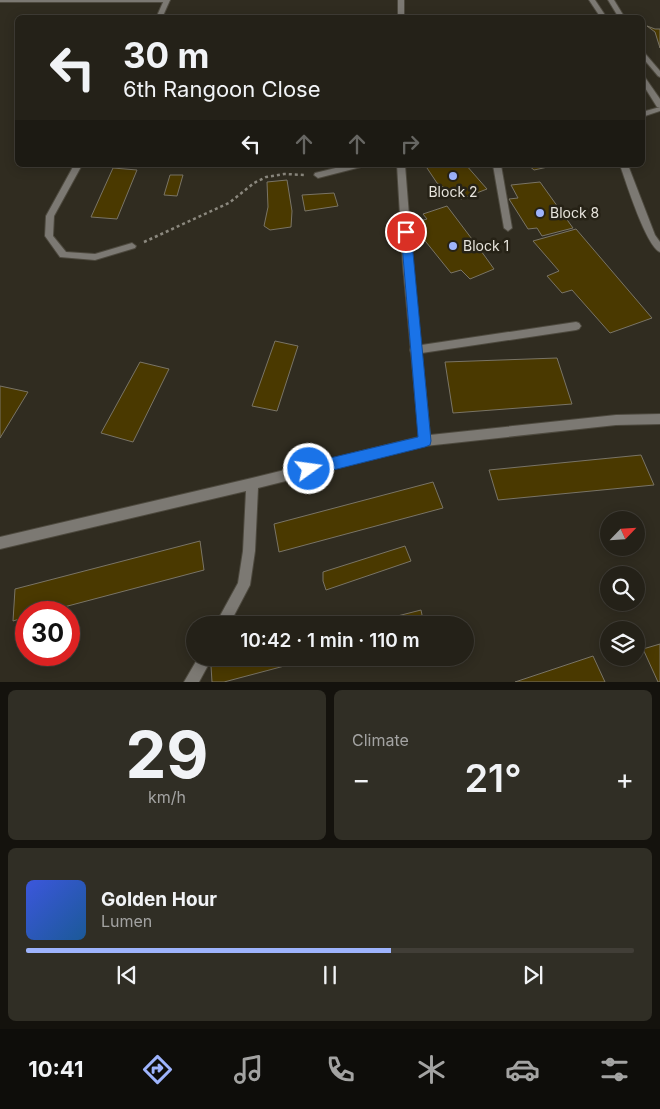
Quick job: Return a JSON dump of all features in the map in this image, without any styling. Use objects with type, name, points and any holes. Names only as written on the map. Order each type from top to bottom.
[{"type":"street","points":[[0,0],[167,0],[161,15]]},
{"type":"street","points":[[401,0],[401,15]]},
{"type":"street","points":[[592,0],[602,15]]},
{"type":"street","points":[[611,0],[620,15]]},
{"type":"street","points":[[645,56],[660,75]]},
{"type":"street","points":[[645,83],[660,107],[645,114]]},
{"type":"street","points":[[77,167],[50,216],[49,236],[63,255],[95,257],[132,246]]},
{"type":"street","points":[[318,175],[350,167]]},
{"type":"street","points":[[402,167],[415,350],[425,441]]},
{"type":"street","points":[[497,167],[508,228]]},
{"type":"street","points":[[625,167],[651,236],[660,249]]},
{"type":"street","points":[[415,350],[576,326]]},
{"type":"street","points":[[0,543],[425,441],[616,420],[660,419]]},
{"type":"street","points":[[227,616],[244,585],[249,551],[252,484]]},
{"type":"street","points":[[191,682],[200,666]]},
{"type":"path","points":[[132,246],[157,237],[229,203],[254,183],[266,177],[284,174],[318,175]]},
{"type":"building","points":[[647,26],[660,29],[660,48],[655,32]]},
{"type":"building","name":"Block 2","points":[[426,167],[468,167],[487,189],[461,199],[437,183]]},
{"type":"building","points":[[530,167],[548,167],[534,170]]},
{"type":"building","points":[[113,168],[137,170],[117,219],[91,217]]},
{"type":"building","points":[[170,175],[183,175],[177,196],[164,195]]},
{"type":"building","points":[[287,180],[292,211],[291,227],[270,230],[264,226],[268,207],[267,182]]},
{"type":"building","name":"Block 8","points":[[540,182],[573,228],[542,236],[537,228],[528,229],[509,199],[518,198],[511,185]]},
{"type":"building","points":[[334,193],[338,206],[305,211],[302,195]]},
{"type":"building","name":"Block 1","points":[[447,206],[494,269],[470,279],[461,270],[451,273],[422,237],[427,234],[420,221],[427,219],[423,214]]},
{"type":"building","points":[[576,229],[652,318],[610,333],[572,290],[562,293],[547,276],[559,271],[533,241]]},
{"type":"building","points":[[275,341],[298,346],[277,411],[252,406]]},
{"type":"building","points":[[557,358],[572,404],[453,413],[445,362]]},
{"type":"building","points":[[140,362],[169,369],[133,442],[101,433]]},
{"type":"building","points":[[0,386],[28,392],[0,438]]},
{"type":"building","points":[[641,455],[654,485],[498,500],[489,470]]},
{"type":"building","points":[[433,482],[443,508],[279,552],[274,524]]},
{"type":"building","points":[[200,541],[204,570],[80,603],[80,601],[15,601],[15,620],[13,621],[15,589]]},
{"type":"building","points":[[405,546],[411,561],[326,590],[323,572]]},
{"type":"building","points":[[421,610],[422,616],[397,616]]},
{"type":"building","points":[[660,644],[660,682],[658,682],[645,653],[645,648]]},
{"type":"building","points":[[593,656],[605,682],[515,682]]},
{"type":"building","points":[[211,666],[284,666],[224,682],[212,682]]},
{"type":"place","name":"Block 2","points":[[453,176]]},
{"type":"place","name":"Block 8","points":[[540,213]]},
{"type":"place","name":"Block 1","points":[[453,246]]},
{"type":"route","points":[[309,469],[425,441],[415,350],[406,232]]}]
